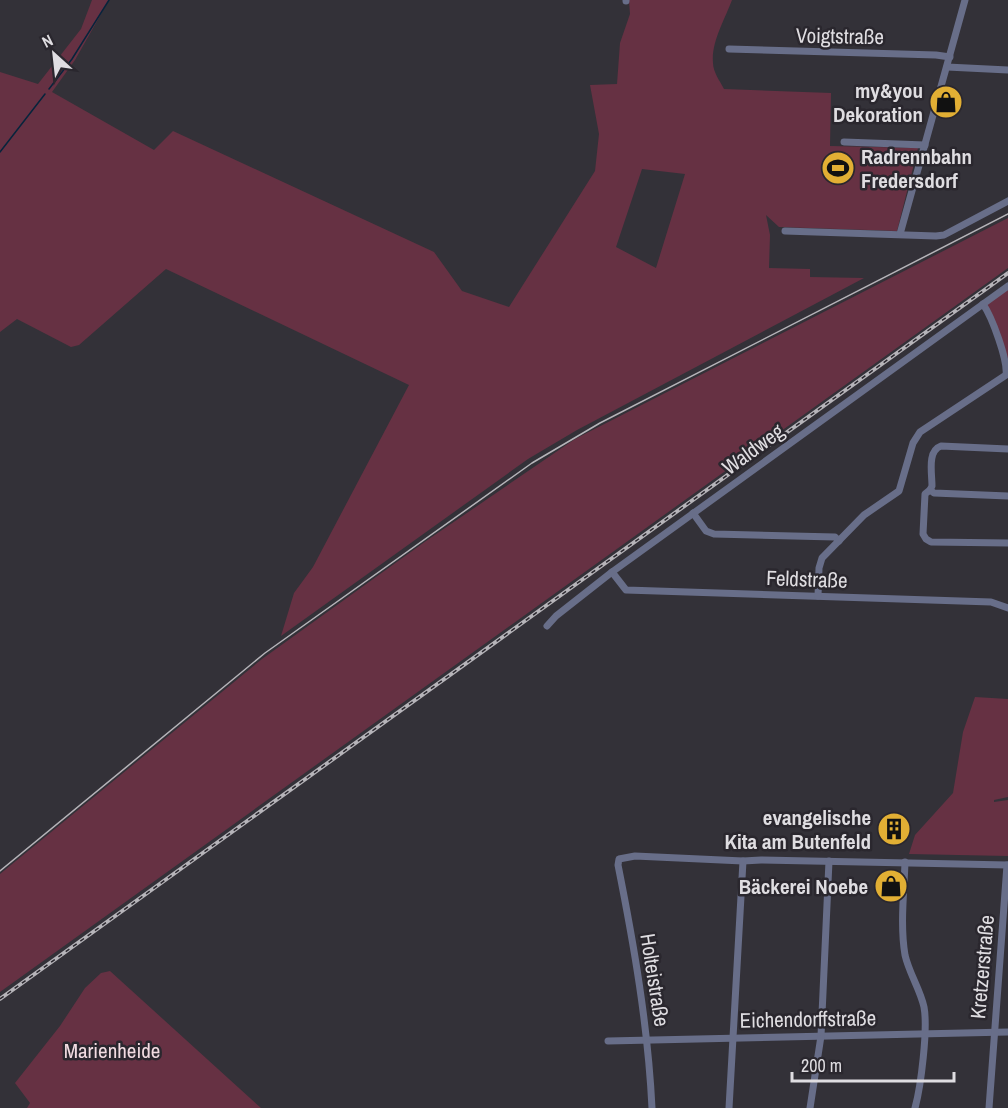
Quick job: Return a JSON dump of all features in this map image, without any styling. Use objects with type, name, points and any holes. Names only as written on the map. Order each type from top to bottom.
[{"type":"street","points":[[900,234],[965,0]]},
{"type":"street","name":"Voigtstraße","points":[[729,49],[950,57]]},
{"type":"street","points":[[947,67],[1008,70]]},
{"type":"street","points":[[844,142],[925,145]]},
{"type":"street","points":[[785,231],[944,235],[1008,201]]},
{"type":"street","name":"Waldweg","points":[[547,626],[556,616],[612,572],[1008,286]]},
{"type":"street","points":[[818,596],[819,563],[825,553],[864,515],[899,491],[913,443],[920,432],[1006,375],[1007,363],[983,304]]},
{"type":"street","points":[[1008,449],[941,446],[936,448],[932,453],[923,534],[931,542],[1008,543]]},
{"type":"street","points":[[927,492],[1008,496]]},
{"type":"street","points":[[693,513],[706,531],[714,534],[835,537],[839,541]]},
{"type":"street","name":"Feldstraße","points":[[612,572],[626,590],[991,602],[1008,608]]},
{"type":"street","name":"Holteistraße","points":[[652,1108],[648,1041],[618,865],[619,859],[635,856],[743,861]]},
{"type":"street","points":[[729,1108],[743,861],[1008,865]]},
{"type":"street","points":[[810,1108],[821,1035],[829,861]]},
{"type":"street","points":[[905,862],[903,940],[909,969],[924,1008],[924,1033],[915,1108]]},
{"type":"street","name":"Kretzerstraße","points":[[989,1108],[1008,865]]},
{"type":"street","name":"Eichendorffstraße","points":[[608,1041],[1008,1032]]},
{"type":"green space","points":[[92,0],[109,0],[75,60],[52,92],[154,150],[173,131],[434,252],[462,291],[509,307],[595,171],[599,134],[590,85],[617,84],[620,43],[630,14],[629,0],[732,0],[716,39],[713,55],[714,70],[724,89],[831,93],[830,146],[918,148],[897,231],[779,227],[766,215],[770,235],[769,268],[810,269],[810,277],[864,278],[577,430],[528,459],[281,636],[294,593],[313,567],[409,385],[166,269],[79,345],[71,347],[17,319],[0,332],[0,72],[38,84],[81,29]],"holes":[[[642,169],[685,174],[656,268],[616,247]]]},
{"type":"green space","points":[[1008,218],[1008,268],[0,992],[0,874],[262,659],[426,541],[575,439]]},
{"type":"green space","points":[[1008,287],[1008,359],[984,304]]},
{"type":"green space","points":[[975,697],[1008,699],[1008,797],[994,800],[994,802],[1008,800],[1008,856],[909,854],[915,835],[953,793],[963,732]]},
{"type":"green space","name":"Marienheide","points":[[110,971],[261,1108],[27,1108],[30,1103],[15,1083],[60,1026],[85,988],[101,973]]},
{"type":"waterway","points":[[49,89],[72,59],[109,0]]},
{"type":"waterway","points":[[0,152],[45,94]]},
{"type":"tram line","points":[[0,871],[265,653],[532,463],[600,423],[1008,214]]},
{"type":"railway","points":[[0,999],[1008,273]]},
{"type":"place","name":"my&you Dekoration","points":[[946,102]]},
{"type":"place","name":"Radrennbahn Fredersdorf","points":[[838,168]]},
{"type":"place","name":"evangelische Kita am Butenfeld","points":[[894,829]]},
{"type":"place","name":"Bäckerei Noebe","points":[[891,886]]}]
